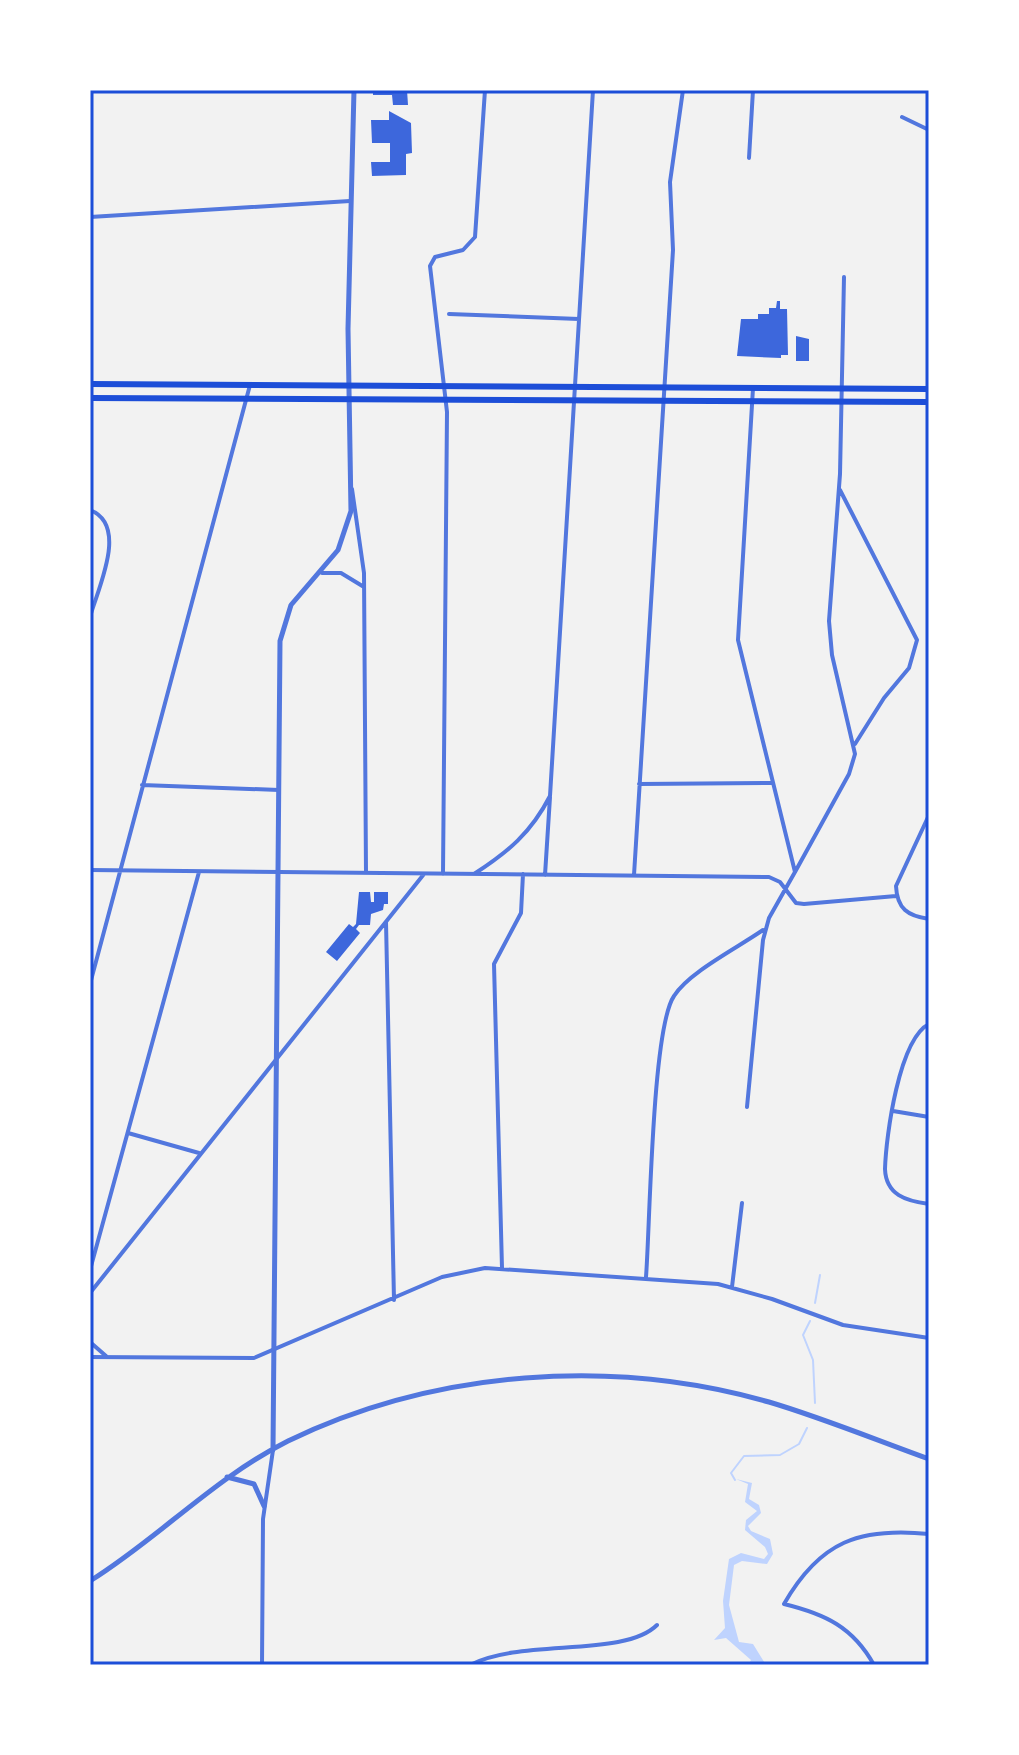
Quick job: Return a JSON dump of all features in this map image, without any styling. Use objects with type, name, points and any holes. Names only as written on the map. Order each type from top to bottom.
[{"type":"main road","points":[[90,384],[929,389]]},
{"type":"main road","points":[[90,398],[929,402]]},
{"type":"street","points":[[354,90],[350,201],[352,488],[364,587],[366,873]]},
{"type":"street","points":[[443,874],[445,400],[430,266],[435,257],[463,250],[475,237],[485,90]]},
{"type":"street","points":[[545,875],[593,90]]},
{"type":"street","points":[[634,875],[673,250],[670,182],[683,90]]},
{"type":"street","points":[[749,158],[753,90]]},
{"type":"street","points":[[902,117],[929,130]]},
{"type":"street","points":[[90,217],[350,201]]},
{"type":"street","points":[[844,277],[839,488],[829,638],[855,744]]},
{"type":"street","points":[[449,314],[579,319]]},
{"type":"street","points":[[90,984],[250,385]]},
{"type":"street","points":[[753,388],[738,640],[795,872]]},
{"type":"street","points":[[262,1665],[264,1506],[273,1450],[275,1352],[282,628],[298,595],[322,573],[344,538],[352,488]]},
{"type":"street","points":[[747,1107],[765,929],[784,888],[849,774],[855,744],[884,698],[909,668],[917,640],[839,488]]},
{"type":"street","points":[[90,510],[106,521],[109,544],[90,617]]},
{"type":"street","points":[[322,573],[349,576],[364,587]]},
{"type":"street","points":[[639,784],[772,783]]},
{"type":"street","points":[[142,785],[279,790]]},
{"type":"street","points":[[474,874],[518,843],[538,820],[550,796]]},
{"type":"street","points":[[929,815],[927,826],[899,876],[896,896],[908,914],[929,919]]},
{"type":"street","points":[[90,870],[769,877],[777,880],[796,903],[896,896]]},
{"type":"street","points":[[90,1270],[199,872]]},
{"type":"street","points":[[90,1293],[424,874]]},
{"type":"street","points":[[502,1268],[494,964],[521,913],[523,874]]},
{"type":"street","points":[[386,919],[394,1300]]},
{"type":"street","points":[[646,1278],[661,1051],[669,1004],[685,984],[765,929]]},
{"type":"street","points":[[929,1024],[913,1037],[893,1111],[885,1178],[899,1196],[929,1204]]},
{"type":"street","points":[[893,1111],[929,1117]]},
{"type":"street","points":[[128,1133],[200,1154]]},
{"type":"street","points":[[732,1287],[742,1203]]},
{"type":"street","points":[[90,1357],[234,1360],[275,1352],[456,1272],[502,1268],[732,1287],[843,1325],[929,1338]]},
{"type":"street","points":[[90,1342],[108,1357]]},
{"type":"street","points":[[90,1581],[142,1546],[226,1477],[273,1450],[322,1427],[433,1392],[548,1376],[603,1376],[697,1386],[769,1403],[929,1459]]},
{"type":"street","points":[[226,1477],[254,1484],[264,1506]]},
{"type":"street","points":[[874,1665],[861,1644],[842,1624],[784,1604],[813,1566],[847,1540],[882,1531],[929,1534]]},
{"type":"street","points":[[470,1665],[521,1649],[633,1639],[657,1625]]},
{"type":"water","points":[[736,1479],[752,1483],[749,1499],[759,1505],[761,1513],[748,1526],[751,1531],[770,1539],[773,1554],[767,1564],[742,1561],[734,1565],[729,1605],[739,1642],[753,1644],[766,1665],[748,1665],[751,1660],[726,1638],[714,1640],[725,1628],[723,1601],[729,1559],[741,1553],[764,1559],[768,1554],[765,1547],[745,1530],[746,1520],[757,1511],[745,1502],[748,1484]]},
{"type":"building","points":[[373,90],[407,90],[408,105],[393,105],[392,95],[373,95]]},
{"type":"building","points":[[389,111],[411,123],[412,153],[406,154],[406,175],[372,176],[371,162],[390,162],[390,143],[372,143],[371,120],[389,120]]},
{"type":"building","points":[[777,301],[780,301],[780,309],[787,309],[788,355],[781,355],[781,358],[737,356],[741,319],[758,319],[758,314],[769,314],[769,308],[776,308]]},
{"type":"building","points":[[796,336],[809,339],[809,361],[796,361]]},
{"type":"building","points":[[359,892],[370,892],[371,902],[374,902],[374,892],[388,892],[388,904],[384,904],[383,910],[371,914],[370,925],[359,925],[356,929],[360,933],[337,961],[326,952],[349,924],[353,927],[356,924]]},
{"type":"waterway","points":[[815,1303],[820,1275]]},
{"type":"waterway","points":[[810,1321],[803,1335],[813,1360],[815,1403]]},
{"type":"waterway","points":[[735,1480],[731,1473],[744,1456],[780,1455],[799,1444],[807,1428]]}]
